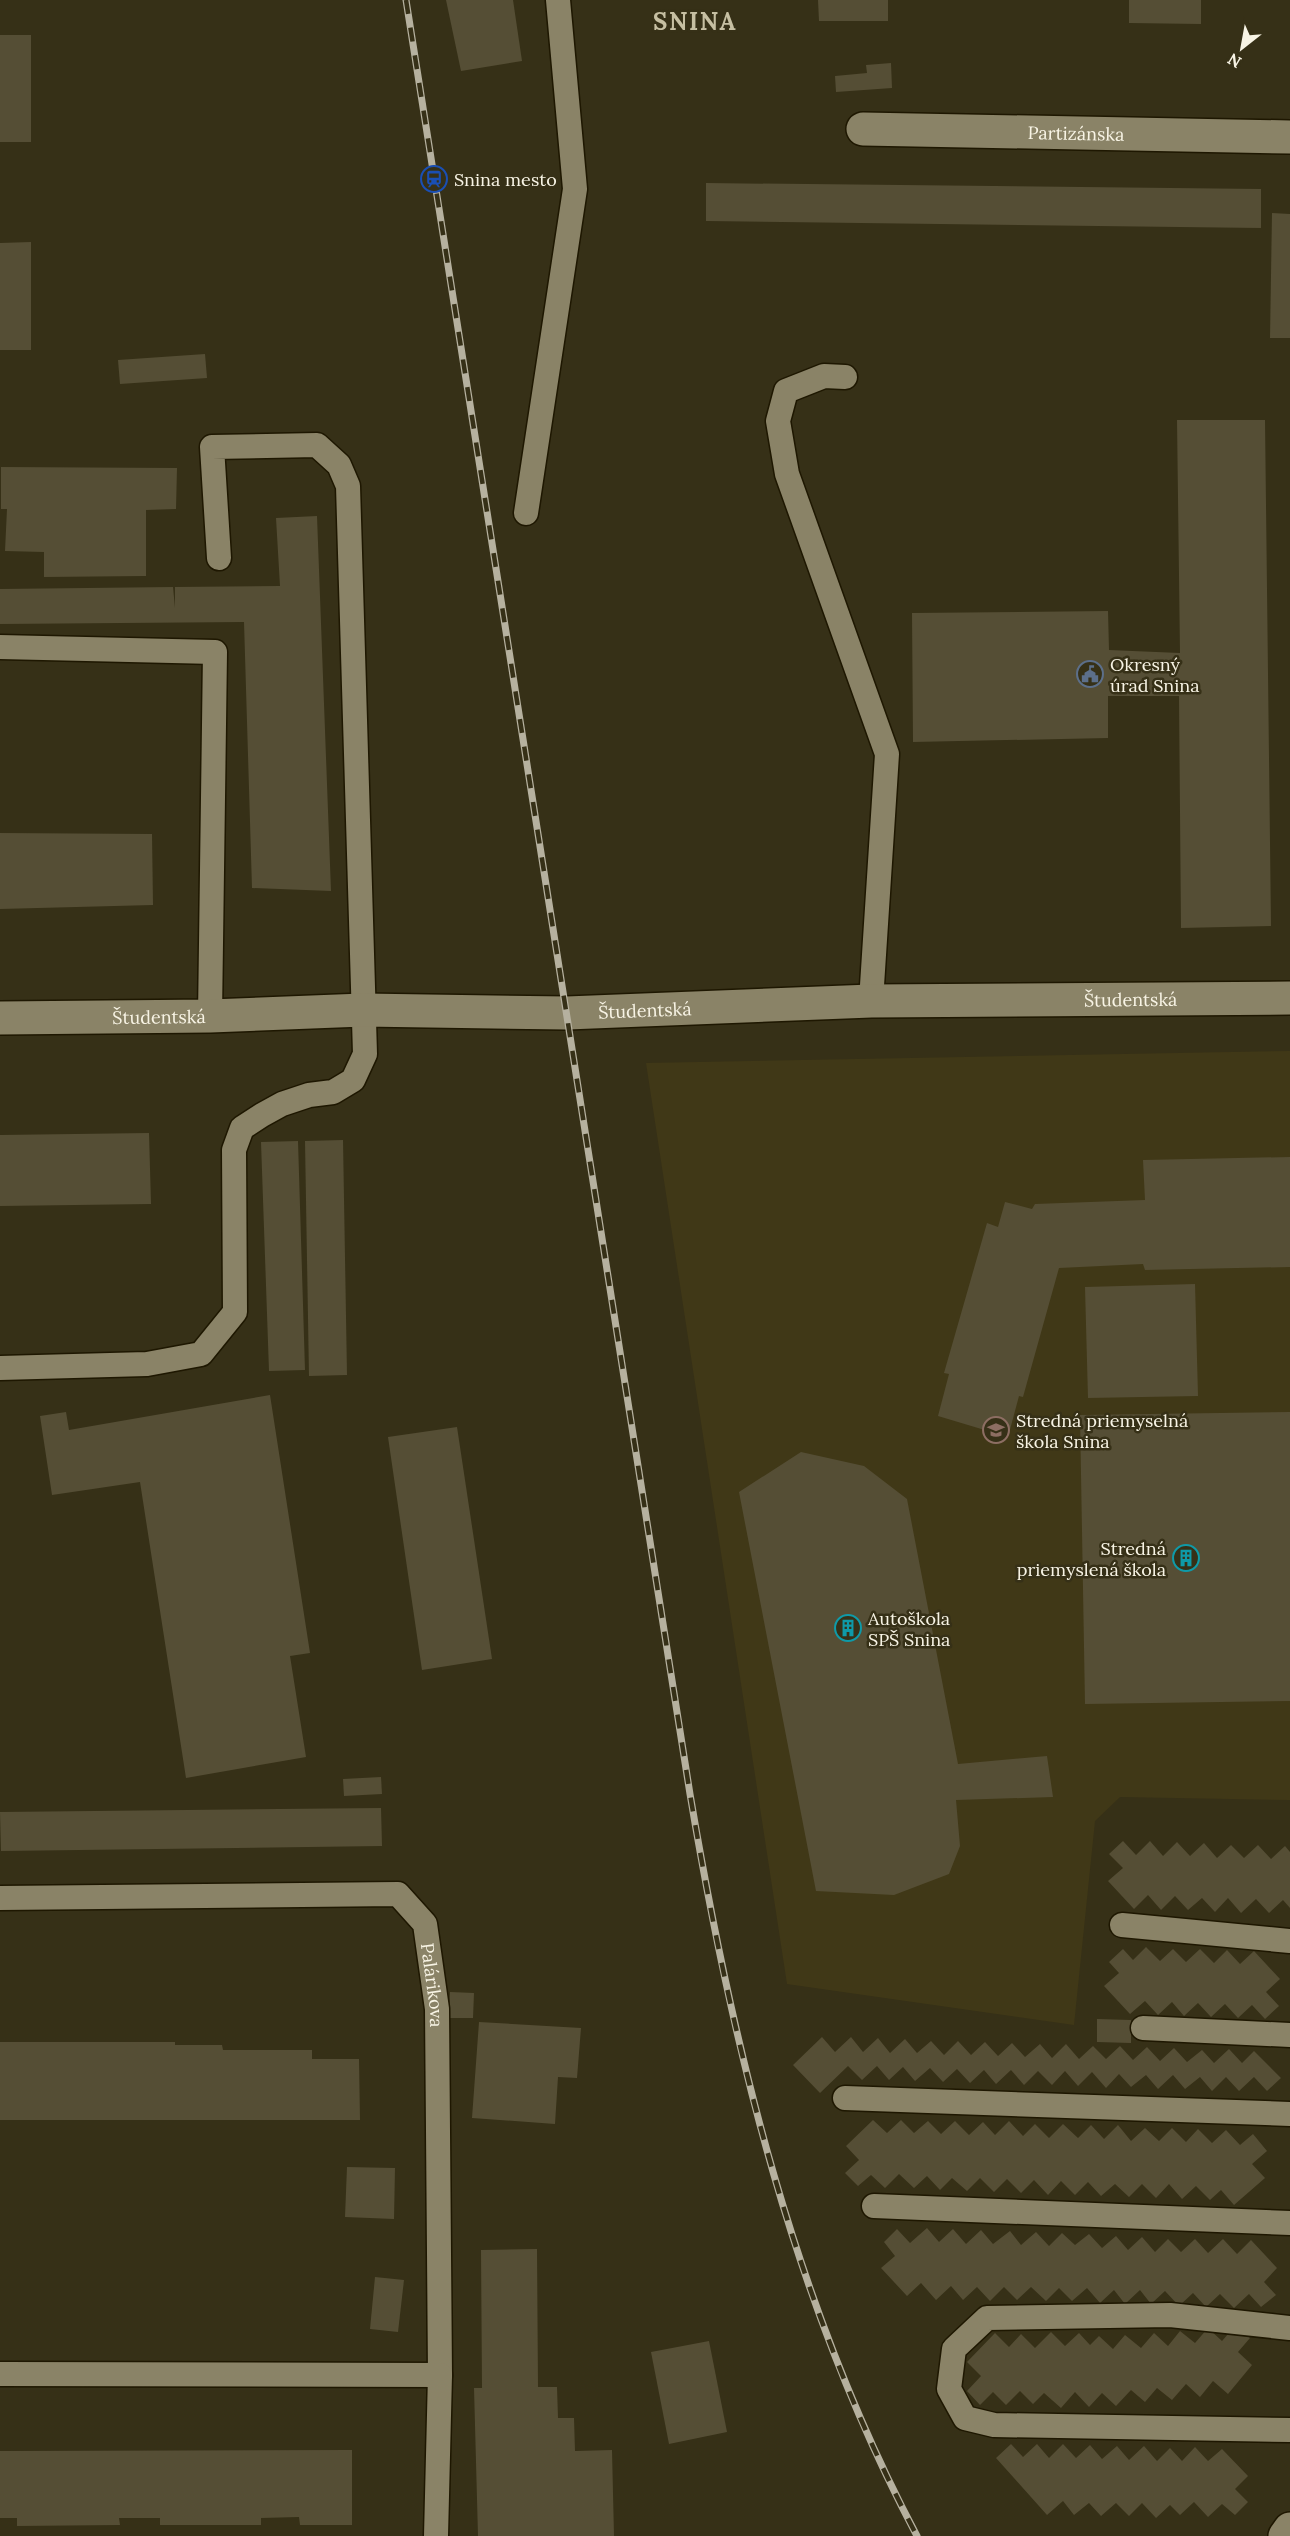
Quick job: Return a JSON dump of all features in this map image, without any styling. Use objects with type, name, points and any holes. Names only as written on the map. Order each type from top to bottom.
[{"type":"street","name":"Partizánska","points":[[863,129],[1290,138]]},
{"type":"street","name":"Študentská","points":[[0,1018],[210,1016],[363,1010],[567,1013],[871,1001],[1290,998]]},
{"type":"street","points":[[1285,2536],[1290,2529]]},
{"type":"lane","points":[[526,513],[576,189],[558,0]]},
{"type":"lane","points":[[845,377],[824,376],[786,392],[778,422],[787,474],[887,754],[871,1001]]},
{"type":"lane","points":[[0,1368],[147,1364],[201,1354],[235,1312],[234,1150],[242,1128],[282,1104],[309,1095],[333,1092],[353,1080],[365,1054],[348,486],[339,465],[316,445],[212,447],[219,558]]},
{"type":"lane","points":[[0,647],[215,652],[210,1016]]},
{"type":"lane","name":"Palárikova","points":[[0,1899],[398,1894],[425,1924],[437,2009],[440,2375],[436,2536]]},
{"type":"lane","points":[[1122,1925],[1290,1941]]},
{"type":"lane","points":[[1143,2028],[1290,2035]]},
{"type":"lane","points":[[845,2098],[1290,2114]]},
{"type":"lane","points":[[874,2206],[1290,2223]]},
{"type":"lane","points":[[1290,2328],[1170,2315],[987,2318],[954,2349],[949,2389],[965,2418],[994,2425],[1290,2430]]},
{"type":"lane","points":[[0,2374],[440,2375]]},
{"type":"shaded area","name":"Stredná priemyselná škola Snina","points":[[1290,1051],[1290,1800],[1120,1797],[1095,1821],[1074,2025],[787,1984],[646,1063]]},
{"type":"building","points":[[446,0],[513,0],[522,61],[461,71]]},
{"type":"building","points":[[818,0],[888,0],[888,21],[819,21]]},
{"type":"building","points":[[1129,0],[1201,0],[1201,24],[1129,23]]},
{"type":"building","points":[[0,35],[31,35],[31,142],[0,142]]},
{"type":"building","points":[[891,63],[892,88],[836,92],[835,76],[867,73],[866,65]]},
{"type":"building","points":[[706,183],[1261,189],[1261,228],[706,221]]},
{"type":"building","points":[[1272,213],[1290,214],[1290,338],[1270,338]]},
{"type":"building","points":[[31,242],[31,350],[0,350],[0,243]]},
{"type":"building","points":[[205,354],[207,378],[120,384],[118,360]]},
{"type":"building","name":"Okresný úrad Snina","points":[[1177,420],[1265,420],[1271,926],[1181,928],[1179,696],[1108,696],[1108,738],[913,742],[912,613],[1108,611],[1109,650],[1180,653]]},
{"type":"building","points":[[1,467],[177,468],[176,509],[146,510],[146,576],[44,577],[44,552],[5,551],[7,509],[1,509]]},
{"type":"building","points":[[317,516],[331,891],[252,888],[244,622],[0,624],[0,589],[173,587],[175,608],[175,587],[280,586],[276,518]]},
{"type":"building","points":[[0,833],[152,834],[153,905],[0,909]]},
{"type":"building","points":[[149,1133],[151,1204],[0,1206],[0,1135]]},
{"type":"building","points":[[343,1140],[347,1375],[309,1376],[305,1141]]},
{"type":"building","points":[[298,1141],[305,1370],[269,1371],[261,1142]]},
{"type":"building","points":[[1290,1157],[1290,1267],[1145,1270],[1143,1264],[1059,1268],[1023,1397],[1019,1396],[1008,1437],[938,1416],[949,1374],[944,1373],[987,1223],[998,1227],[1005,1202],[1032,1209],[1035,1204],[1145,1200],[1143,1160]]},
{"type":"building","points":[[1195,1284],[1198,1396],[1088,1398],[1085,1287]]},
{"type":"building","points":[[270,1395],[310,1653],[290,1656],[306,1757],[186,1778],[140,1482],[52,1495],[40,1416],[66,1412],[69,1430]]},
{"type":"building","name":"Stredná priemyslená škola","points":[[1290,1412],[1290,1701],[1085,1704],[1080,1415]]},
{"type":"building","points":[[457,1427],[492,1659],[422,1670],[388,1437]]},
{"type":"building","name":"Autoškola SPŠ Snina","points":[[801,1452],[864,1466],[907,1499],[958,1764],[1047,1756],[1053,1797],[956,1800],[960,1846],[949,1874],[894,1895],[816,1891],[739,1492]]},
{"type":"building","points":[[381,1777],[382,1794],[344,1796],[343,1779]]},
{"type":"building","points":[[381,1808],[382,1846],[1,1851],[0,1812]]},
{"type":"building","points":[[1123,1841],[1136,1855],[1150,1841],[1163,1856],[1177,1842],[1190,1856],[1204,1843],[1217,1858],[1231,1845],[1244,1858],[1258,1845],[1271,1859],[1285,1846],[1290,1852],[1290,1908],[1283,1900],[1269,1913],[1256,1899],[1241,1913],[1228,1898],[1215,1912],[1202,1898],[1188,1910],[1175,1896],[1161,1910],[1148,1895],[1134,1909],[1108,1881],[1123,1868],[1109,1854]]},
{"type":"building","points":[[1146,1947],[1160,1961],[1173,1949],[1186,1962],[1200,1949],[1214,1963],[1227,1950],[1240,1964],[1254,1951],[1280,1979],[1266,1992],[1279,2006],[1265,2019],[1252,2005],[1238,2018],[1225,2004],[1211,2017],[1198,2003],[1184,2016],[1172,2002],[1158,2015],[1145,2001],[1130,2014],[1104,1986],[1119,1973],[1109,1962],[1123,1949],[1133,1960]]},
{"type":"building","points":[[450,1992],[474,1993],[473,2018],[449,2018]]},
{"type":"building","points":[[1097,2019],[1131,2020],[1131,2043],[1097,2042]]},
{"type":"building","points":[[479,2022],[581,2028],[577,2078],[558,2077],[555,2124],[472,2118]]},
{"type":"building","points":[[822,2037],[835,2052],[851,2037],[863,2052],[878,2038],[890,2053],[905,2039],[917,2053],[931,2041],[944,2055],[958,2041],[971,2055],[985,2042],[998,2056],[1012,2043],[1025,2057],[1040,2044],[1052,2058],[1066,2044],[1079,2059],[1093,2046],[1106,2059],[1120,2046],[1133,2060],[1147,2047],[1160,2061],[1174,2048],[1187,2062],[1202,2050],[1214,2063],[1229,2049],[1242,2063],[1254,2051],[1281,2078],[1267,2091],[1254,2077],[1239,2091],[1226,2077],[1212,2091],[1200,2077],[1185,2089],[1173,2075],[1158,2089],[1146,2075],[1131,2087],[1119,2074],[1106,2088],[1092,2072],[1078,2086],[1065,2071],[1052,2085],[1038,2071],[1024,2085],[1011,2070],[996,2084],[984,2070],[970,2083],[957,2069],[943,2082],[930,2068],[915,2081],[903,2067],[889,2080],[877,2066],[862,2080],[848,2066],[820,2093],[793,2065]]},
{"type":"building","points":[[0,2042],[175,2042],[175,2045],[222,2045],[223,2050],[312,2050],[312,2059],[359,2059],[360,2120],[0,2120]]},
{"type":"building","points":[[873,2120],[887,2133],[901,2120],[914,2133],[928,2121],[941,2134],[955,2121],[969,2135],[983,2122],[995,2135],[1009,2121],[1023,2136],[1035,2124],[1049,2138],[1063,2124],[1078,2138],[1091,2125],[1104,2139],[1118,2125],[1131,2141],[1145,2128],[1159,2141],[1172,2128],[1186,2142],[1198,2129],[1212,2143],[1226,2130],[1240,2145],[1253,2134],[1267,2151],[1252,2164],[1265,2178],[1234,2205],[1221,2190],[1210,2200],[1196,2186],[1182,2199],[1169,2184],[1156,2198],[1142,2184],[1129,2197],[1115,2184],[1101,2196],[1088,2182],[1075,2195],[1061,2181],[1048,2195],[1034,2180],[1021,2193],[1007,2179],[994,2192],[980,2178],[967,2191],[952,2178],[940,2190],[927,2176],[914,2188],[899,2174],[885,2188],[871,2175],[858,2186],[845,2173],[859,2160],[846,2146]]},
{"type":"building","points":[[347,2167],[395,2168],[394,2219],[345,2217]]},
{"type":"building","points":[[927,2228],[939,2242],[953,2229],[966,2244],[981,2230],[993,2244],[1010,2231],[1021,2245],[1036,2232],[1049,2246],[1062,2233],[1075,2245],[1089,2234],[1102,2248],[1116,2236],[1128,2250],[1142,2237],[1155,2252],[1168,2239],[1181,2252],[1195,2239],[1208,2253],[1223,2239],[1237,2254],[1251,2240],[1277,2268],[1264,2282],[1276,2295],[1261,2307],[1249,2294],[1234,2308],[1220,2294],[1206,2307],[1193,2293],[1179,2306],[1165,2291],[1151,2304],[1140,2290],[1125,2304],[1114,2290],[1100,2303],[1087,2288],[1072,2301],[1059,2288],[1046,2301],[1031,2287],[1017,2300],[1004,2287],[990,2301],[977,2287],[963,2300],[951,2286],[936,2300],[921,2283],[907,2296],[881,2268],[895,2256],[884,2242],[897,2229],[910,2243]]},
{"type":"building","points":[[537,2249],[538,2387],[557,2387],[558,2418],[574,2418],[575,2451],[612,2450],[614,2536],[478,2536],[474,2388],[482,2388],[481,2250]]},
{"type":"building","points":[[375,2277],[404,2280],[398,2332],[370,2329]]},
{"type":"building","points":[[1235,2326],[1250,2338],[1238,2352],[1252,2365],[1228,2394],[1213,2381],[1200,2397],[1186,2384],[1172,2400],[1157,2388],[1145,2402],[1131,2390],[1116,2406],[1102,2393],[1089,2407],[1075,2392],[1061,2408],[1044,2393],[1033,2404],[1020,2391],[1006,2405],[993,2392],[980,2405],[967,2391],[981,2376],[967,2362],[995,2333],[1009,2347],[1021,2334],[1035,2348],[1051,2332],[1065,2346],[1079,2333],[1090,2345],[1099,2336],[1113,2349],[1125,2335],[1141,2348],[1154,2333],[1168,2346],[1180,2331],[1195,2343],[1208,2328],[1222,2341]]},
{"type":"building","points":[[709,2341],[727,2432],[669,2444],[651,2352]]},
{"type":"building","points":[[1011,2444],[1023,2457],[1037,2444],[1049,2458],[1063,2444],[1076,2458],[1090,2445],[1102,2459],[1117,2446],[1129,2460],[1144,2446],[1157,2461],[1170,2448],[1182,2461],[1195,2447],[1208,2461],[1222,2449],[1248,2476],[1235,2489],[1248,2502],[1235,2515],[1222,2504],[1208,2517],[1194,2502],[1180,2515],[1170,2505],[1156,2518],[1142,2503],[1129,2516],[1116,2503],[1101,2516],[1089,2503],[1074,2515],[1063,2501],[1047,2515],[996,2458]]},
{"type":"building","points":[[352,2450],[352,2525],[300,2525],[299,2517],[261,2518],[261,2525],[160,2525],[160,2518],[119,2518],[120,2525],[17,2526],[17,2518],[0,2518],[0,2451]]},
{"type":"railway","points":[[406,0],[690,1794],[726,1986],[774,2175],[803,2268],[836,2359],[874,2449],[917,2536]]},
{"type":"place","name":"Snina mesto","points":[[434,179]]},
{"type":"place","name":"Okresný úrad Snina","points":[[1090,674]]},
{"type":"place","name":"Stredná priemyselná škola Snina","points":[[996,1430]]},
{"type":"place","name":"Stredná priemyslená škola","points":[[1186,1558]]},
{"type":"place","name":"Autoškola SPŠ Snina","points":[[848,1628]]},
{"type":"district","name":"SNINA","points":[[695,21]]}]
